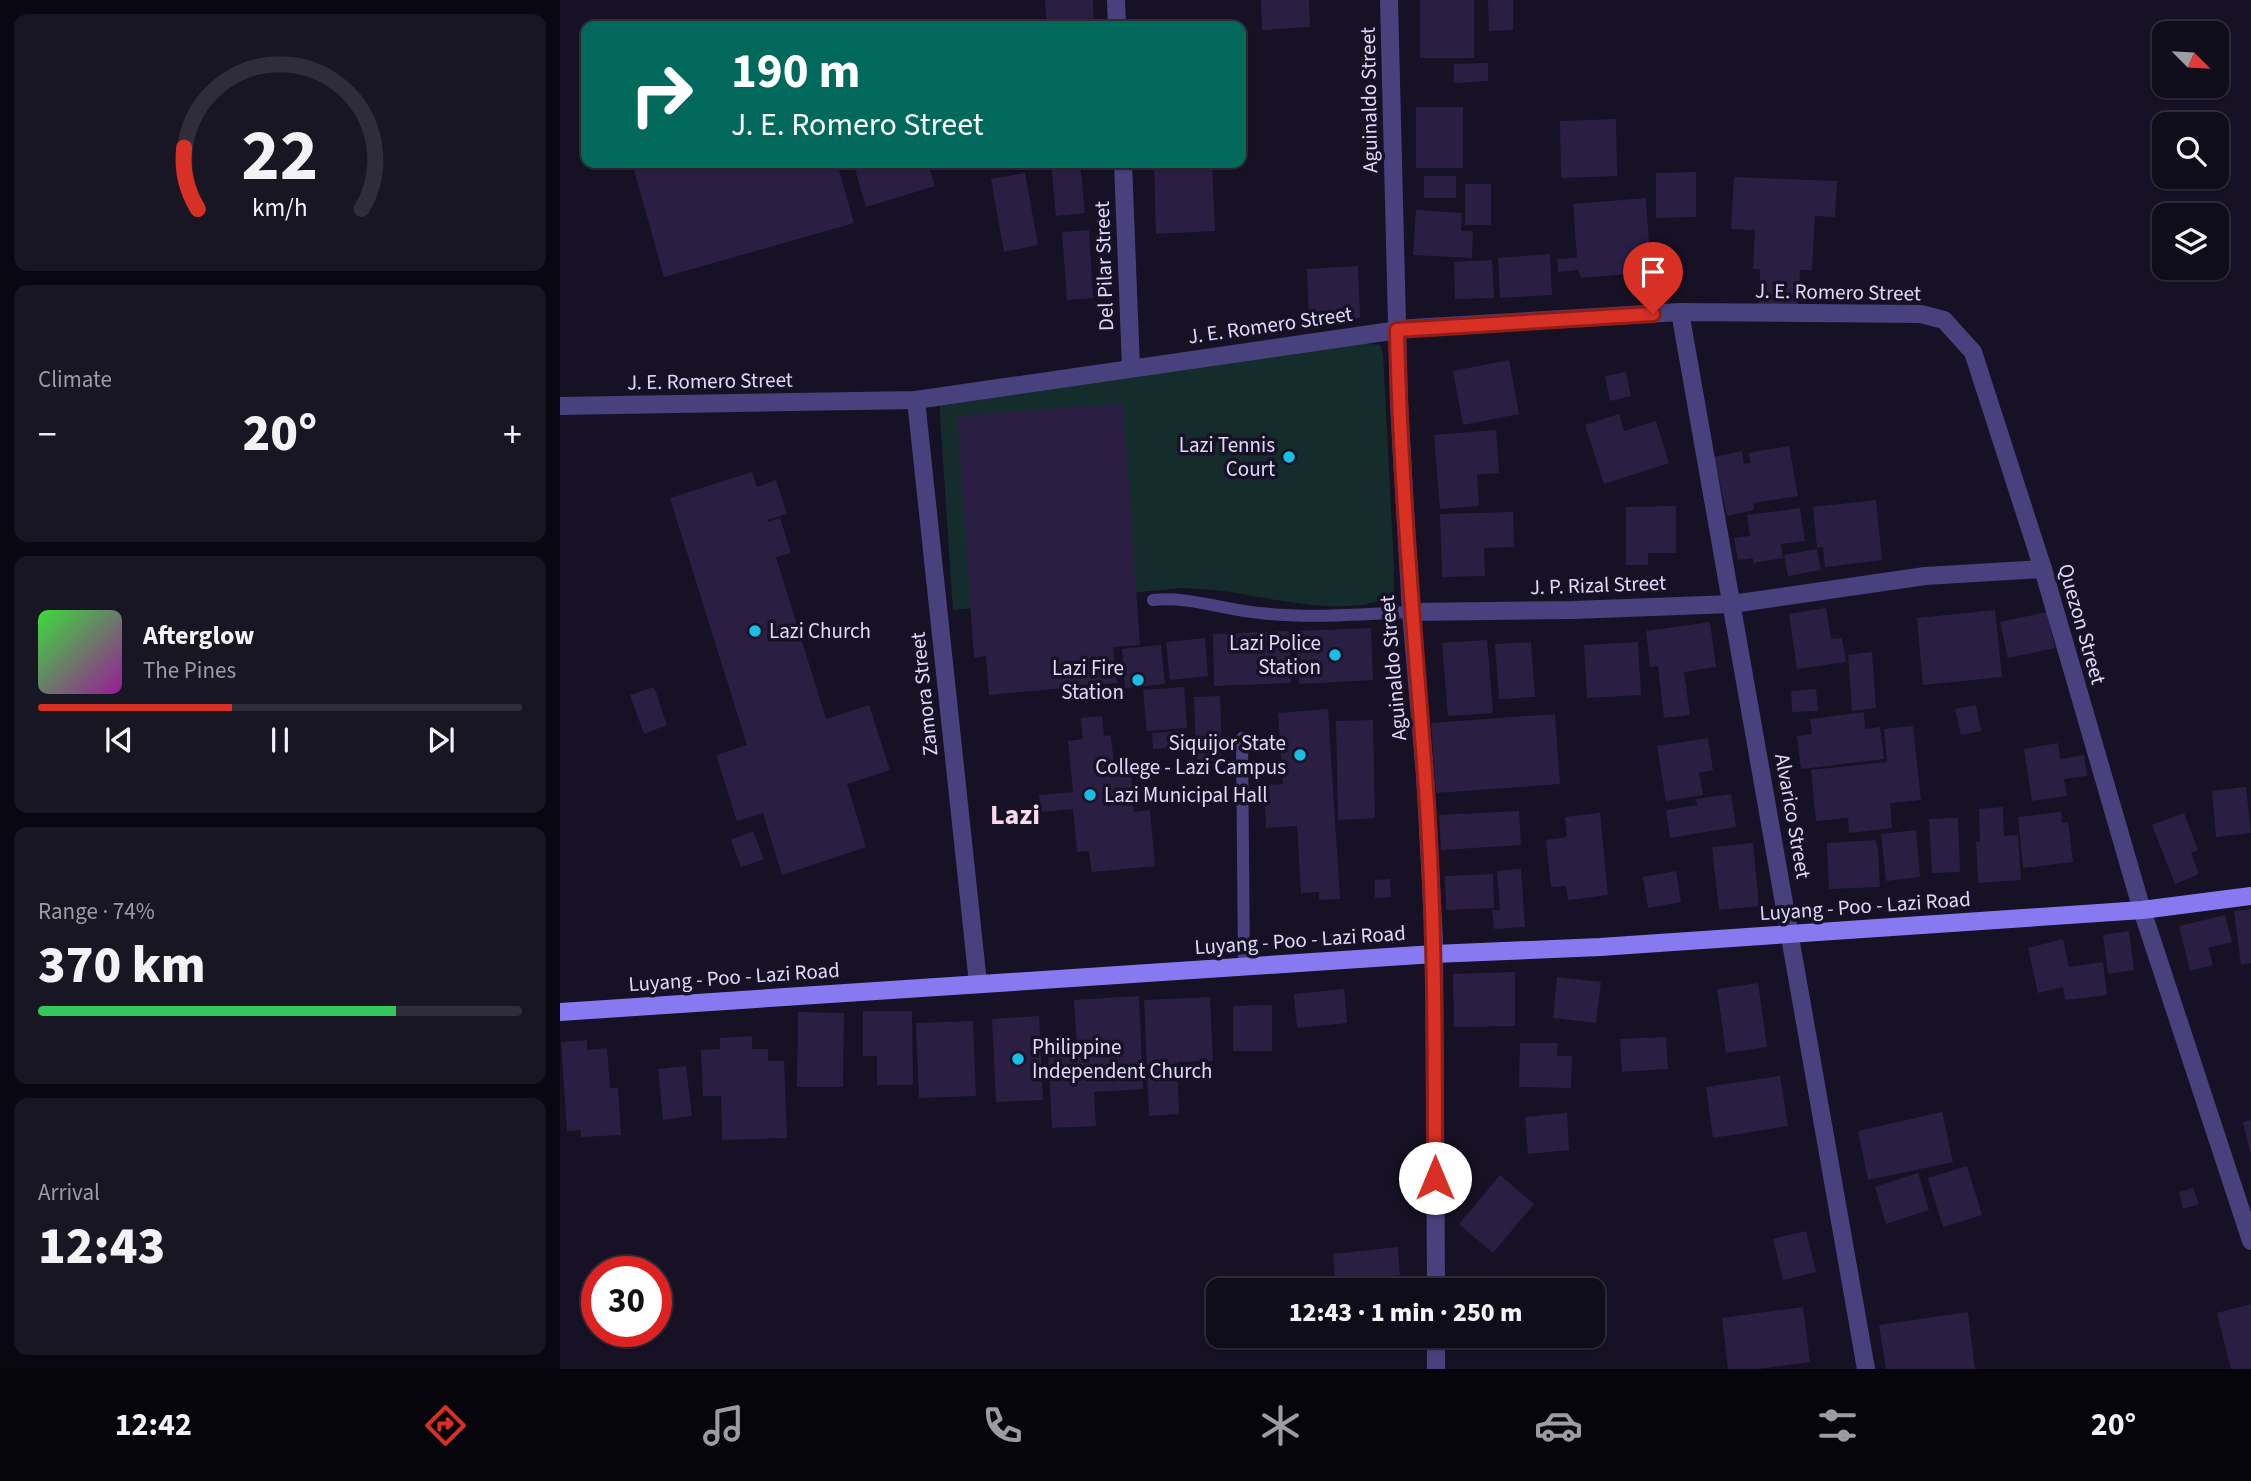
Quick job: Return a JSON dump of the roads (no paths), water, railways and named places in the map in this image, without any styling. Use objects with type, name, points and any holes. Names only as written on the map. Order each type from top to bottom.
[{"type":"main road","name":"Luyang - Poo - Lazi Road","points":[[560,1012],[2142,910],[2251,896]]},
{"type":"street","points":[[1116,0],[1117,21]]},
{"type":"street","name":"Aguinaldo Street","points":[[1389,0],[1398,404],[1411,612],[1425,775],[1434,954],[1436,1278]]},
{"type":"street","name":"Del Pilar Street","points":[[1123,168],[1131,368]]},
{"type":"street","name":"J. E. Romero Street","points":[[560,405],[916,400],[1397,330],[1680,312],[1921,314],[1944,320],[1973,352]]},
{"type":"street","name":"Alvarico Street","points":[[1680,312],[1866,1369]]},
{"type":"street","name":"Quezon Street","points":[[1973,352],[2043,569],[2142,910],[2251,1241]]},
{"type":"street","name":"Zamora Street","points":[[916,400],[978,983]]},
{"type":"street","name":"J. P. Rizal Street","points":[[1411,612],[1732,604],[1925,576],[2043,569]]},
{"type":"street","points":[[1436,1348],[1436,1369]]},
{"type":"lane","name":"J. P. Rizal Street","points":[[1153,600],[1169,598],[1259,613],[1344,616],[1411,612]]},
{"type":"lane","points":[[1242,738],[1244,967]]},
{"type":"place","name":"Lazi Tennis Court","points":[[1289,457]]},
{"type":"place","name":"Lazi Church","points":[[755,631]]},
{"type":"place","name":"Lazi Police Station","points":[[1335,655]]},
{"type":"place","name":"Lazi Fire Station","points":[[1138,680]]},
{"type":"place","name":"Siquijor State College - Lazi Campus","points":[[1300,755]]},
{"type":"place","name":"Lazi Municipal Hall","points":[[1090,795]]},
{"type":"place","name":"Philippine Independent Church","points":[[1018,1059]]},
{"type":"district","name":"Lazi","points":[[1015,815]]}]
